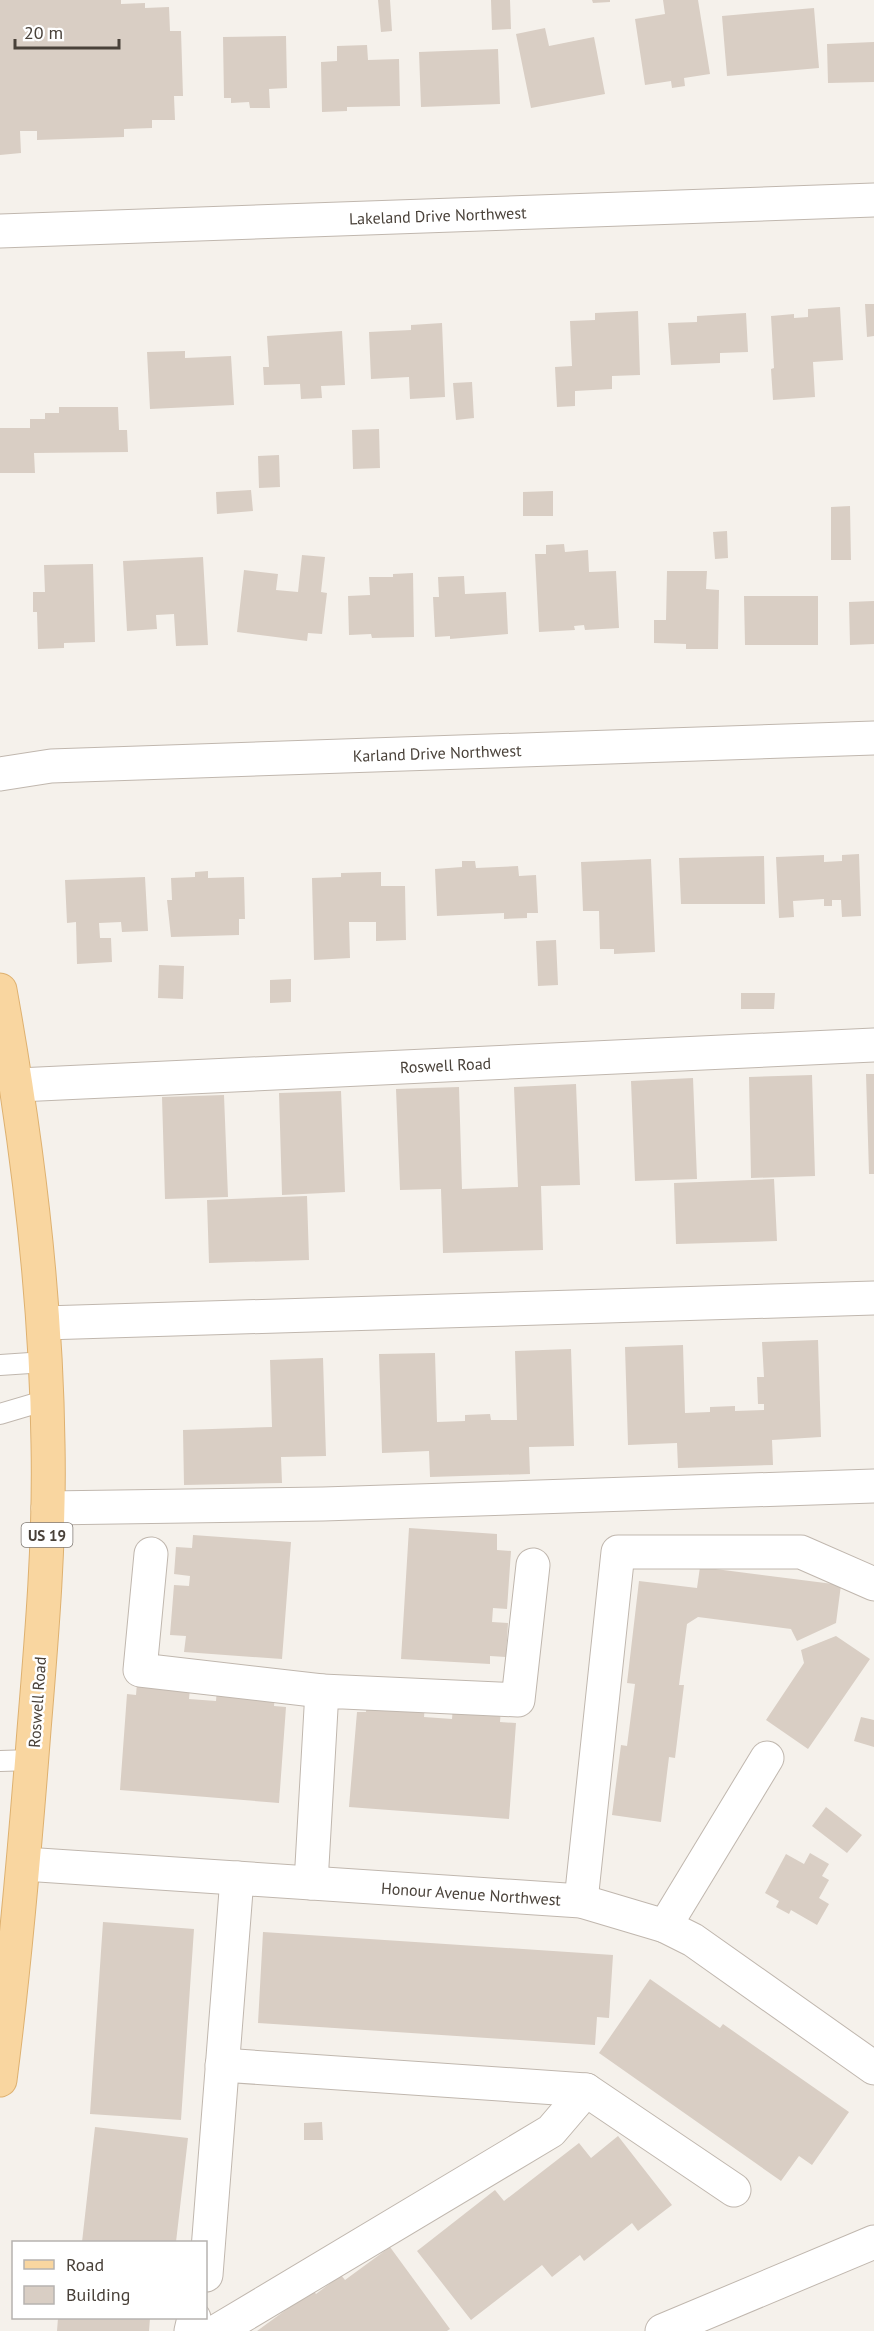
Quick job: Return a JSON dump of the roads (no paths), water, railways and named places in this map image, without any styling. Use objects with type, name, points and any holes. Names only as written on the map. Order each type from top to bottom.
[{"type":"main road","name":"Roswell Road","points":[[0,990],[10,1068],[33,1201],[44,1323],[48,1508],[47,1569],[24,1864],[8,1938],[0,2080]]},
{"type":"street","name":"Lakeland Drive Northwest","points":[[0,231],[874,200]]},
{"type":"street","name":"Karland Drive Northwest","points":[[0,774],[51,766],[874,738]]},
{"type":"street","name":"Roswell Road","points":[[10,1068],[874,1045]]},
{"type":"street","points":[[44,1323],[874,1298]]},
{"type":"street","points":[[48,1508],[323,1504],[874,1486]]},
{"type":"street","points":[[581,1901],[618,1552],[801,1552],[874,1584]]},
{"type":"street","points":[[151,1554],[140,1670],[322,1691],[518,1700],[533,1565]]},
{"type":"street","points":[[311,1883],[322,1691]]},
{"type":"street","points":[[665,1926],[767,1758]]},
{"type":"street","name":"Honour Avenue Northwest","points":[[24,1864],[581,1901],[665,1926],[693,1940],[874,2068]]},
{"type":"street","points":[[207,2262],[237,1878]]},
{"type":"street","points":[[222,2065],[586,2090],[734,2190]]},
{"type":"street","points":[[217,2331],[550,2131],[586,2090]]},
{"type":"street","points":[[662,2331],[874,2242]]},
{"type":"lane","points":[[0,1365],[45,1362]]},
{"type":"lane","points":[[0,1414],[47,1400]]},
{"type":"lane","points":[[0,1761],[32,1760]]}]
